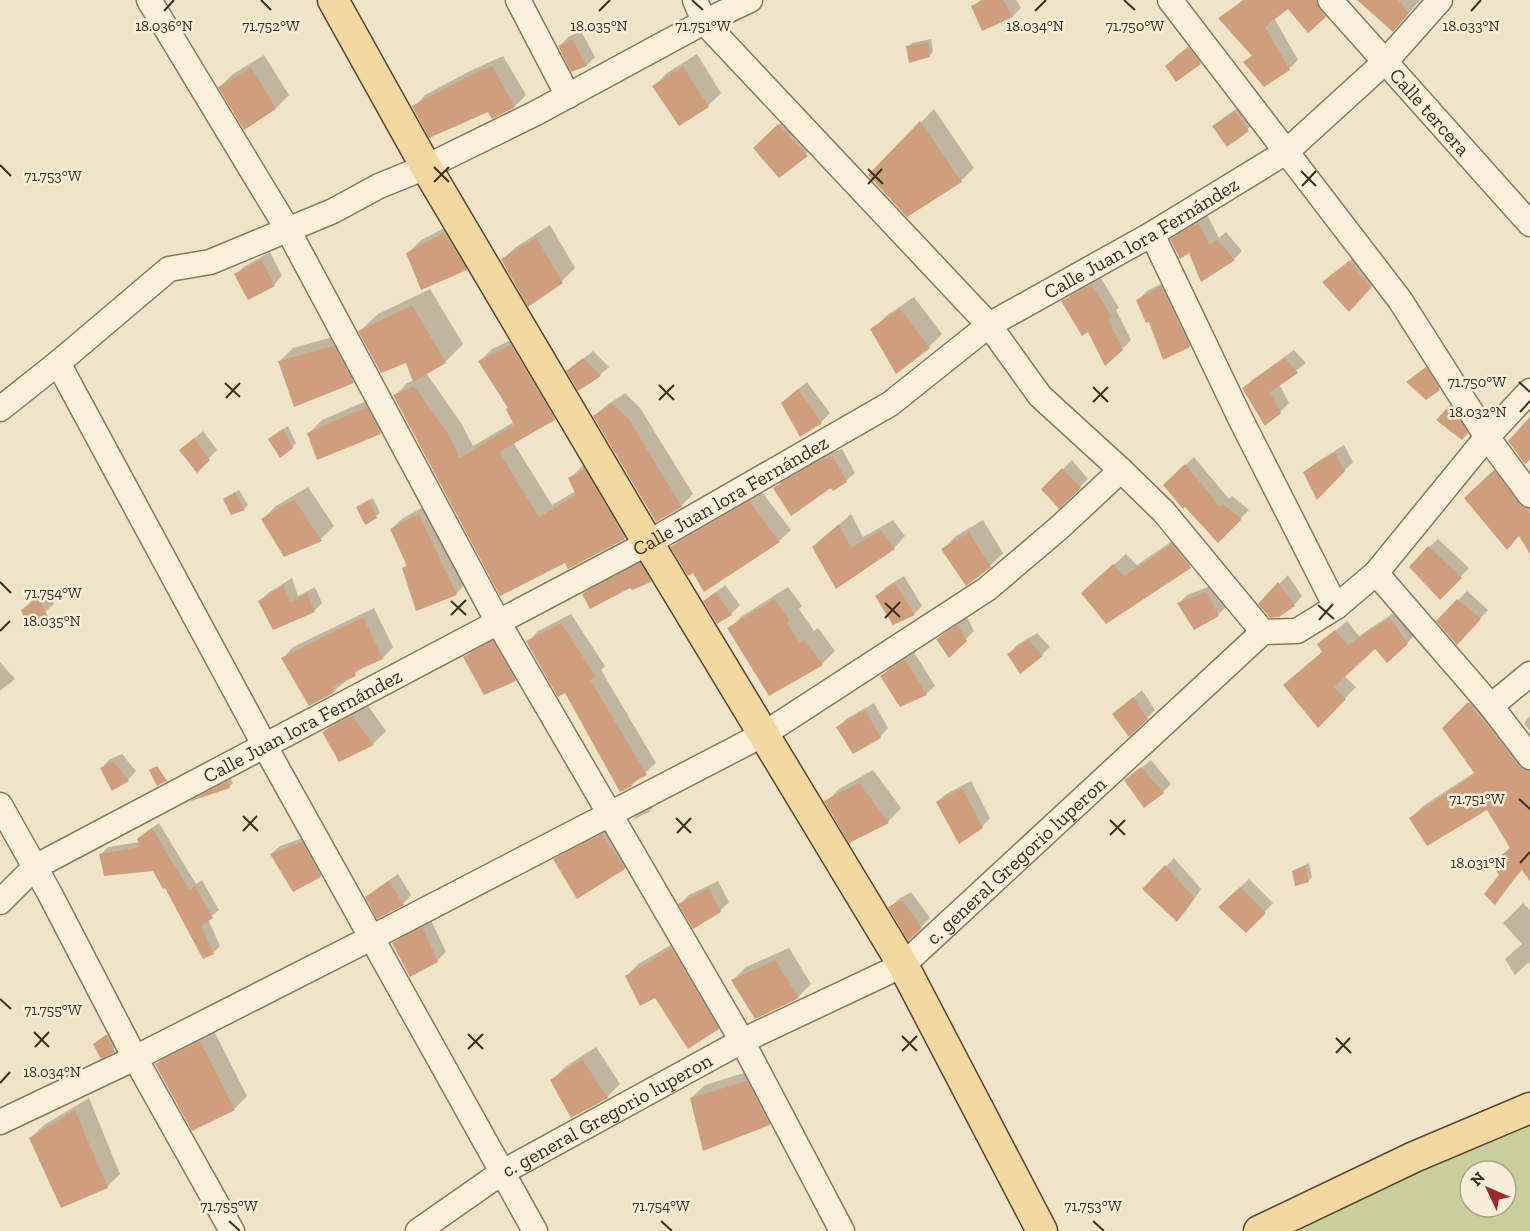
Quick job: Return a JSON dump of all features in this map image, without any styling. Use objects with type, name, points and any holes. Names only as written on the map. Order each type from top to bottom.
[{"type":"main road","points":[[333,0],[426,167],[648,543],[903,965],[1042,1231]]},
{"type":"main road","points":[[1259,1231],[1414,1157],[1530,1108]]},
{"type":"street","points":[[149,0],[288,230],[498,622],[742,1041],[842,1231]]},
{"type":"street","points":[[518,0],[568,96]]},
{"type":"street","points":[[0,409],[58,363],[169,268],[210,262],[333,211],[379,186],[426,167],[568,96],[699,11],[750,0]]},
{"type":"street","points":[[1170,0],[1400,300],[1487,437],[1530,495]]},
{"type":"street","name":"Calle tercera","points":[[1330,0],[1530,224]]},
{"type":"street","name":"Calle Juan lora Fernández","points":[[0,902],[35,867],[648,543],[890,404],[989,325],[1152,234],[1286,152],[1386,61],[1440,0]]},
{"type":"street","points":[[699,11],[989,325],[1040,396],[1164,512],[1263,632],[1298,631],[1336,607],[1376,573],[1487,437],[1530,391]]},
{"type":"street","points":[[1152,234],[1241,420],[1336,607]]},
{"type":"street","points":[[58,363],[371,938],[535,1231]]},
{"type":"street","points":[[0,1122],[135,1058],[764,734],[987,589],[1060,527],[1121,470]]},
{"type":"street","points":[[1376,573],[1491,706],[1530,758]]},
{"type":"street","name":"c. general Gregorio luperon","points":[[418,1231],[501,1173],[742,1041],[903,965],[1263,632]]},
{"type":"street","points":[[1491,706],[1530,674]]},
{"type":"street","points":[[0,805],[135,1058],[232,1231]]},
{"type":"green space","points":[[1530,1108],[1530,1231],[1259,1231]]},
{"type":"building","points":[[983,0],[1003,0],[1013,17],[982,31],[971,6]]},
{"type":"building","points":[[1244,0],[1316,0],[1319,9],[1326,17],[1308,33],[1288,9],[1265,27],[1290,70],[1264,87],[1243,62],[1252,56],[1218,18]]},
{"type":"building","points":[[1357,0],[1398,0],[1409,13],[1393,32]]},
{"type":"building","points":[[572,39],[587,66],[571,72],[558,46]]},
{"type":"building","points":[[928,42],[930,57],[909,63],[906,46]]},
{"type":"building","points":[[1188,47],[1201,64],[1176,82],[1165,66]]},
{"type":"building","points":[[492,66],[515,107],[492,119],[488,112],[429,138],[412,106]]},
{"type":"building","points":[[683,66],[709,107],[679,126],[652,86]]},
{"type":"building","points":[[251,67],[276,109],[244,130],[218,87]]},
{"type":"building","points":[[1235,111],[1249,131],[1227,147],[1212,126]]},
{"type":"building","points":[[920,121],[962,182],[907,217],[868,175]]},
{"type":"building","points":[[778,124],[808,156],[779,178],[753,148]]},
{"type":"building","points":[[1198,223],[1210,245],[1217,240],[1235,260],[1201,282],[1189,253],[1180,259],[1170,239]]},
{"type":"building","points":[[444,233],[467,270],[421,290],[406,253]]},
{"type":"building","points":[[536,237],[563,283],[528,307],[501,259]]},
{"type":"building","points":[[261,259],[275,286],[248,300],[234,274]]},
{"type":"building","points":[[1349,261],[1371,288],[1349,312],[1322,282]]},
{"type":"building","points":[[1092,285],[1112,317],[1108,319],[1123,350],[1105,366],[1088,332],[1082,336],[1061,301]]},
{"type":"building","points":[[1161,286],[1190,347],[1163,360],[1149,322],[1146,323],[1136,300]]},
{"type":"building","points":[[412,305],[446,363],[413,382],[406,363],[381,373],[358,331]]},
{"type":"building","points":[[900,309],[930,348],[896,374],[870,329]]},
{"type":"building","points":[[511,345],[555,420],[499,452],[539,517],[576,495],[568,478],[585,469],[625,539],[568,569],[565,563],[500,596],[393,395],[414,386],[449,435],[460,458],[514,425],[506,409],[508,408],[478,361]]},
{"type":"building","points":[[334,346],[354,383],[294,407],[278,361]]},
{"type":"building","points":[[583,358],[601,376],[578,391],[566,371]]},
{"type":"building","points":[[1285,358],[1298,373],[1270,392],[1281,413],[1265,426],[1242,388]]},
{"type":"building","points":[[1426,367],[1440,390],[1426,400],[1406,382]]},
{"type":"building","points":[[798,389],[822,423],[800,437],[781,403]]},
{"type":"building","points":[[612,403],[629,420],[682,507],[656,522],[593,416]]},
{"type":"building","points":[[1450,405],[1468,433],[1462,440],[1436,420]]},
{"type":"building","points":[[367,407],[381,434],[317,460],[307,433]]},
{"type":"building","points":[[1530,417],[1530,460],[1525,464],[1508,441]]},
{"type":"building","points":[[283,429],[293,448],[280,458],[268,439]]},
{"type":"building","points":[[194,438],[210,460],[197,473],[179,450]]},
{"type":"building","points":[[1335,452],[1345,471],[1317,500],[1303,472]]},
{"type":"building","points":[[833,456],[847,482],[833,491],[831,488],[791,516],[773,488],[815,463]]},
{"type":"building","points":[[1185,464],[1220,507],[1222,504],[1242,519],[1218,543],[1185,507],[1183,509],[1163,485]]},
{"type":"building","points":[[1062,468],[1081,488],[1059,509],[1041,489]]},
{"type":"building","points":[[1494,470],[1519,503],[1530,513],[1530,554],[1519,536],[1507,550],[1464,498]]},
{"type":"building","points":[[235,492],[245,510],[231,515],[223,499]]},
{"type":"building","points":[[294,499],[322,541],[284,557],[261,519]]},
{"type":"building","points":[[369,500],[377,518],[365,525],[356,507]]},
{"type":"building","points":[[749,501],[780,542],[704,592],[693,573],[688,576],[670,547]]},
{"type":"building","points":[[419,514],[457,595],[416,611],[402,568],[407,566],[390,529]]},
{"type":"building","points":[[839,524],[851,548],[881,530],[895,549],[836,589],[812,547]]},
{"type":"building","points":[[969,532],[991,567],[966,586],[941,549]]},
{"type":"building","points":[[1172,544],[1191,568],[1106,624],[1081,593],[1113,564],[1124,576]]},
{"type":"building","points":[[1428,546],[1462,578],[1440,600],[1409,567]]},
{"type":"building","points":[[640,563],[651,582],[632,590],[630,588],[590,609],[582,594]]},
{"type":"building","points":[[1278,582],[1295,606],[1279,617],[1270,618],[1258,604]]},
{"type":"building","points":[[895,583],[915,615],[893,625],[875,596]]},
{"type":"building","points":[[284,585],[290,602],[307,593],[315,612],[273,630],[258,601]]},
{"type":"building","points":[[716,592],[732,615],[717,624],[703,601]]},
{"type":"building","points":[[1206,592],[1219,616],[1194,630],[1177,603]]},
{"type":"building","points":[[39,598],[48,617],[28,628],[21,610]]},
{"type":"building","points":[[774,599],[790,621],[787,623],[800,643],[804,640],[823,665],[769,696],[727,628]]},
{"type":"building","points":[[1457,599],[1481,619],[1457,645],[1436,621]]},
{"type":"building","points":[[363,617],[383,659],[354,672],[356,676],[331,687],[335,692],[309,706],[281,658]]},
{"type":"building","points":[[1390,618],[1408,644],[1387,663],[1375,649],[1334,687],[1346,699],[1318,728],[1283,685],[1322,652],[1317,644],[1335,630],[1348,645]]},
{"type":"building","points":[[561,623],[596,677],[590,680],[647,775],[620,792],[565,693],[558,697],[526,641]]},
{"type":"building","points":[[958,625],[967,641],[949,658],[936,639]]},
{"type":"building","points":[[1028,640],[1043,656],[1020,674],[1007,654]]},
{"type":"building","points":[[493,641],[516,681],[484,695],[463,657]]},
{"type":"building","points":[[905,659],[927,695],[900,707],[880,676]]},
{"type":"building","points":[[1133,697],[1148,719],[1129,737],[1112,714]]},
{"type":"building","points":[[1468,702],[1519,766],[1530,771],[1530,881],[1521,869],[1495,905],[1484,894],[1499,875],[1491,864],[1510,848],[1487,810],[1427,846],[1409,818],[1475,774],[1442,728]]},
{"type":"building","points":[[865,710],[881,738],[853,754],[836,727]]},
{"type":"building","points":[[352,716],[374,745],[339,762],[322,732]]},
{"type":"building","points":[[113,761],[129,781],[112,791],[100,768]]},
{"type":"building","points":[[157,766],[167,781],[157,786],[149,770]]},
{"type":"building","points":[[1141,767],[1164,793],[1144,808],[1124,780]]},
{"type":"building","points":[[227,781],[230,788],[188,802]]},
{"type":"building","points":[[859,783],[889,823],[849,843],[824,801]]},
{"type":"building","points":[[962,788],[983,828],[959,844],[936,802]]},
{"type":"building","points":[[152,828],[189,890],[195,886],[213,918],[201,926],[214,954],[203,959],[165,888],[163,889],[153,871],[104,876],[99,854],[140,847],[137,839]]},
{"type":"building","points":[[602,834],[625,869],[577,899],[553,859]]},
{"type":"building","points":[[302,842],[321,877],[293,892],[270,854]]},
{"type":"building","points":[[1165,865],[1194,898],[1177,922],[1142,889]]},
{"type":"building","points":[[1305,865],[1309,882],[1295,886],[1292,871]]},
{"type":"building","points":[[389,881],[404,905],[377,919],[365,897]]},
{"type":"building","points":[[1240,887],[1266,913],[1246,933],[1218,907]]},
{"type":"building","points":[[709,888],[721,912],[693,929],[678,904]]},
{"type":"building","points":[[902,900],[922,928],[908,941],[888,907]]},
{"type":"building","points":[[422,927],[438,962],[410,977],[392,943]]},
{"type":"building","points":[[671,948],[719,1029],[688,1049],[655,998],[640,1006],[625,976]]},
{"type":"building","points":[[775,960],[799,998],[755,1019],[731,980]]},
{"type":"building","points":[[106,1035],[115,1052],[101,1059],[93,1044]]},
{"type":"building","points":[[200,1041],[235,1110],[192,1131],[155,1064]]},
{"type":"building","points":[[582,1059],[608,1098],[571,1118],[550,1080]]},
{"type":"building","points":[[747,1081],[770,1125],[703,1151],[690,1098]]},
{"type":"building","points":[[75,1110],[108,1188],[61,1208],[29,1138]]}]
